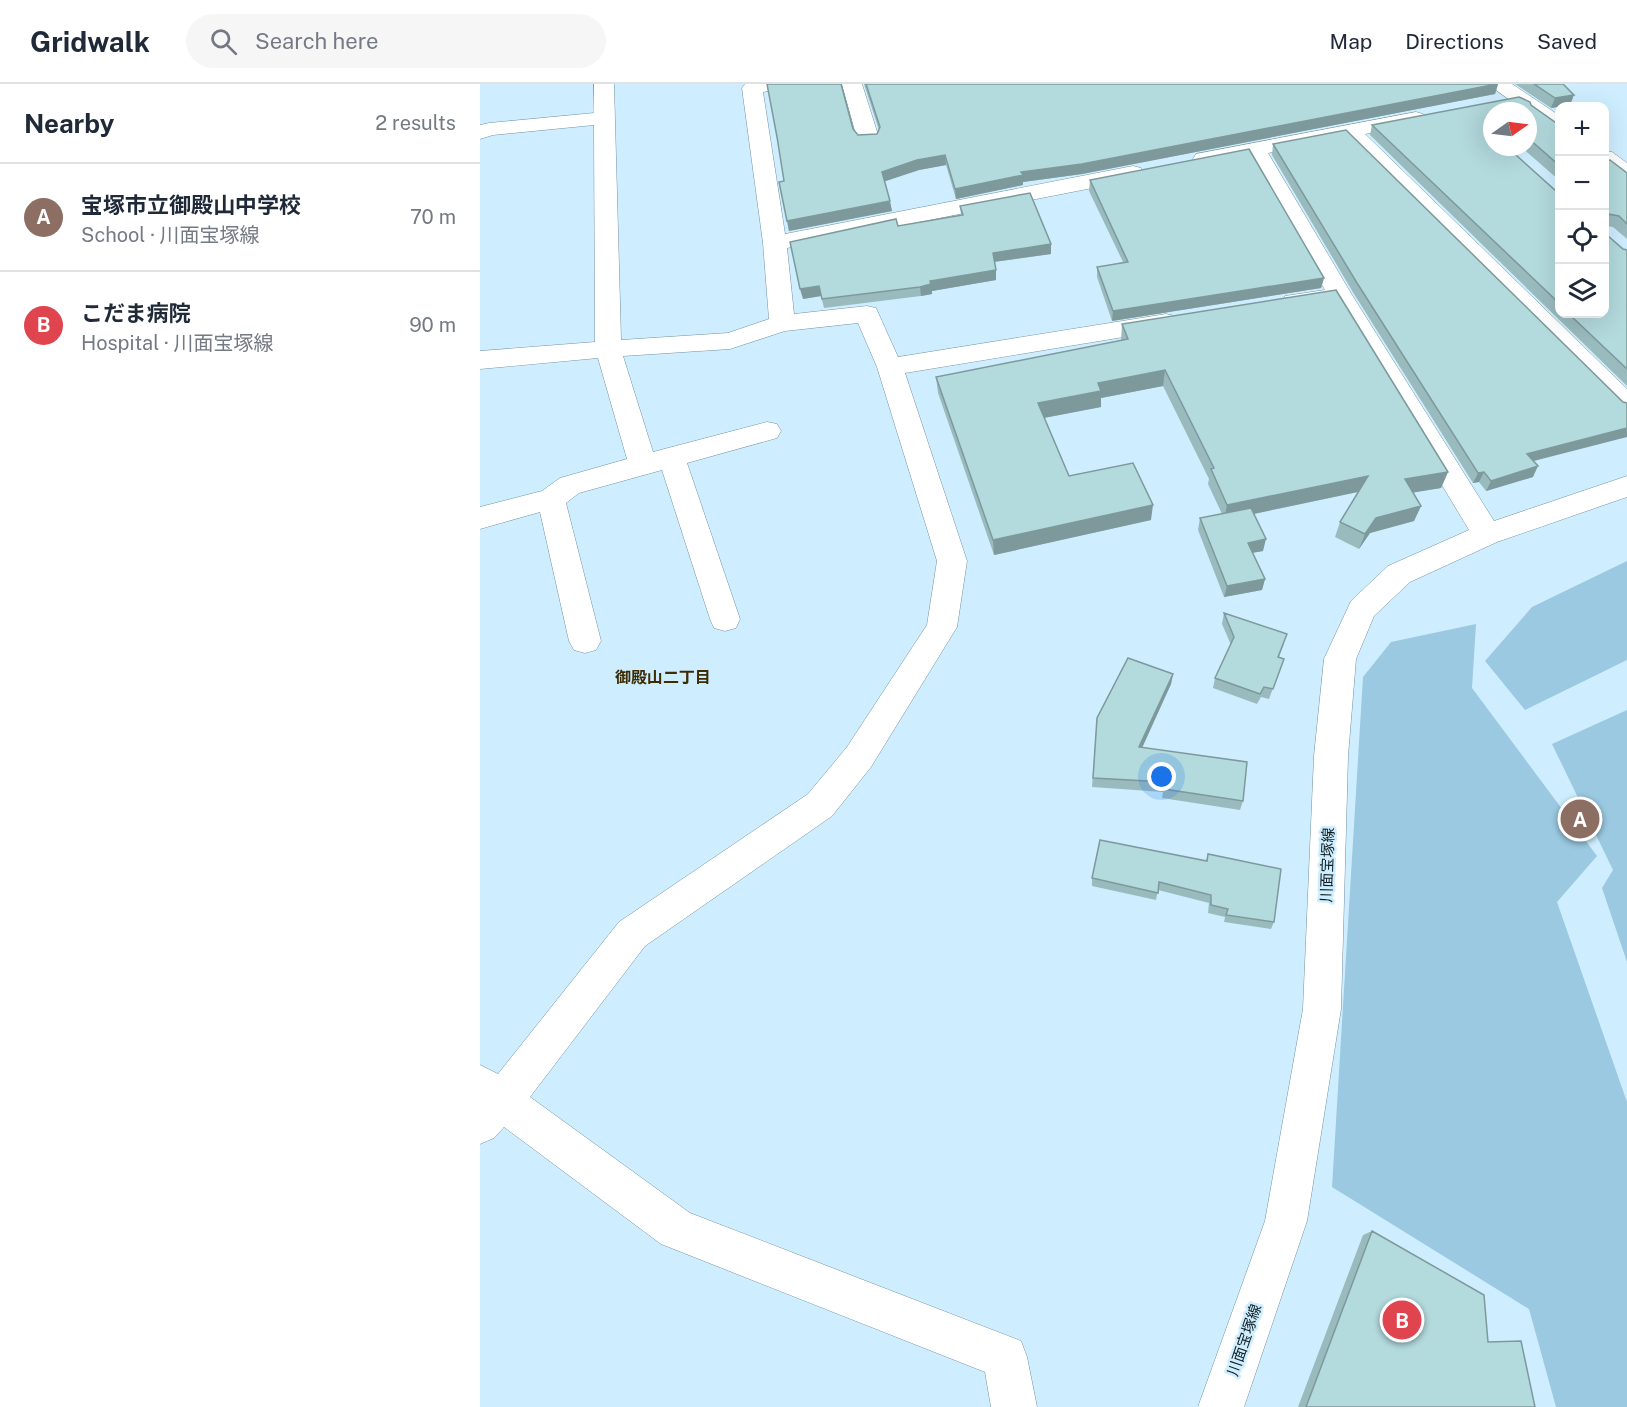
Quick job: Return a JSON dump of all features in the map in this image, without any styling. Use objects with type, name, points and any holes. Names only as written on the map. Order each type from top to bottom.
[{"type":"street","points":[[604,84],[608,349],[725,619]]},
{"type":"street","points":[[775,84],[751,86],[775,243],[782,323]]},
{"type":"street","points":[[852,84],[868,138]]},
{"type":"street","points":[[1497,93],[1518,98],[1555,123]]},
{"type":"street","points":[[1185,162],[1439,114]]},
{"type":"street","points":[[480,133],[489,129],[603,118]]},
{"type":"street","points":[[1348,131],[1627,405]]},
{"type":"street","points":[[1254,148],[1340,295],[1487,534]]},
{"type":"street","points":[[1609,160],[1627,173]]},
{"type":"street","points":[[775,243],[1151,169]]},
{"type":"street","points":[[1271,306],[1340,295]]},
{"type":"street","points":[[480,360],[730,341],[782,323],[867,314],[890,367],[952,561],[942,627],[859,757],[820,805],[632,934],[487,1104],[676,1229],[1005,1357],[1014,1407]]},
{"type":"street","points":[[890,367],[1190,319]]},
{"type":"street","points":[[480,518],[551,499],[570,485],[766,432]]},
{"type":"street","name":"川面宝塚線","points":[[1221,1407],[1286,1221],[1322,1009],[1331,756],[1340,659],[1362,609],[1399,574],[1487,534],[1627,486]]},
{"type":"street","points":[[551,499],[585,641]]},
{"type":"shaded area","points":[[1627,561],[1627,660],[1525,710],[1485,661],[1532,607]]},
{"type":"shaded area","points":[[1476,624],[1472,688],[1597,856],[1557,902],[1627,1102],[1627,1407],[1556,1407],[1529,1309],[1332,1187],[1363,677],[1391,642]]},
{"type":"shaded area","points":[[1627,710],[1627,962],[1602,888],[1613,870],[1552,744]]},
{"type":"building","points":[[767,84],[841,84],[853,129],[858,135],[877,134],[880,127],[866,84],[1497,84],[1082,164],[1021,172],[1023,175],[955,189],[945,155],[917,160],[882,172],[890,201],[787,221],[779,182],[784,181]]},
{"type":"building","points":[[1534,84],[1563,84],[1574,95],[1555,98]]},
{"type":"building","points":[[1519,97],[1530,102],[1493,102]]},
{"type":"building","points":[[1483,104],[1483,156],[1517,156],[1555,190],[1555,299],[1372,125]]},
{"type":"building","points":[[1537,109],[1555,122],[1555,162],[1537,146]]},
{"type":"building","points":[[1346,130],[1623,402],[1627,403],[1627,428],[1527,454],[1538,466],[1491,481],[1484,472],[1478,473],[1357,283],[1273,144]]},
{"type":"building","points":[[1249,149],[1324,278],[1113,311],[1097,267],[1128,262],[1090,180]]},
{"type":"building","points":[[1610,160],[1627,173],[1627,224],[1619,216],[1609,214]]},
{"type":"building","points":[[1030,193],[1051,244],[993,253],[996,270],[930,281],[931,284],[920,287],[822,299],[819,286],[800,289],[790,242],[896,219],[898,226],[963,215],[960,206]]},
{"type":"building","points":[[1609,237],[1627,250],[1627,369],[1573,318],[1609,318]]},
{"type":"building","points":[[1336,290],[1448,472],[1405,479],[1421,506],[1376,518],[1365,534],[1340,522],[1368,476],[1227,505],[1211,469],[1214,468],[1165,370],[1098,383],[1101,391],[1038,403],[1069,476],[1133,463],[1153,505],[993,540],[936,377],[1128,339],[1122,324]]},
{"type":"building","points":[[1251,508],[1266,539],[1248,543],[1265,579],[1227,586],[1200,518]]},
{"type":"building","points":[[1224,613],[1287,634],[1278,657],[1284,659],[1273,689],[1264,687],[1260,694],[1215,678],[1234,637]]},
{"type":"building","points":[[1128,658],[1173,674],[1139,747],[1247,762],[1243,801],[1164,789],[1165,782],[1093,778],[1097,718]]},
{"type":"building","points":[[1100,840],[1207,861],[1208,854],[1281,869],[1274,922],[1226,915],[1228,909],[1211,905],[1211,895],[1159,882],[1158,893],[1092,878]]},
{"type":"building","points":[[1372,1231],[1484,1295],[1488,1342],[1521,1341],[1535,1407],[1306,1407]]},
{"type":"place","name":"宝塚市立御殿山中学校","points":[[1580,819]]},
{"type":"place","name":"こだま病院","points":[[1402,1320]]},
{"type":"district","name":"御殿山二丁目","points":[[663,677]]}]
